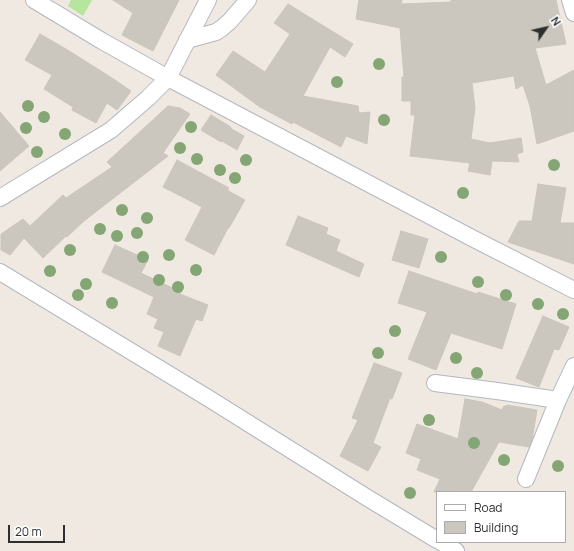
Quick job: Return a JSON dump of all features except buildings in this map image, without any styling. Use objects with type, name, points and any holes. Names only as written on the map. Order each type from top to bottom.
[{"type":"street","points":[[34,0],[102,41],[168,78],[574,290]]},
{"type":"street","points":[[0,198],[111,130],[148,98],[168,78],[208,0]]},
{"type":"street","points":[[187,40],[216,32],[230,21],[248,0]]},
{"type":"street","points":[[570,0],[574,12]]},
{"type":"street","points":[[0,272],[208,398],[366,498],[436,539]]},
{"type":"street","points":[[526,479],[558,400],[574,366]]},
{"type":"street","points":[[435,384],[558,400]]},
{"type":"street","points":[[443,543],[456,551]]},
{"type":"green space","points":[[71,0],[92,0],[83,16],[68,6]]}]
